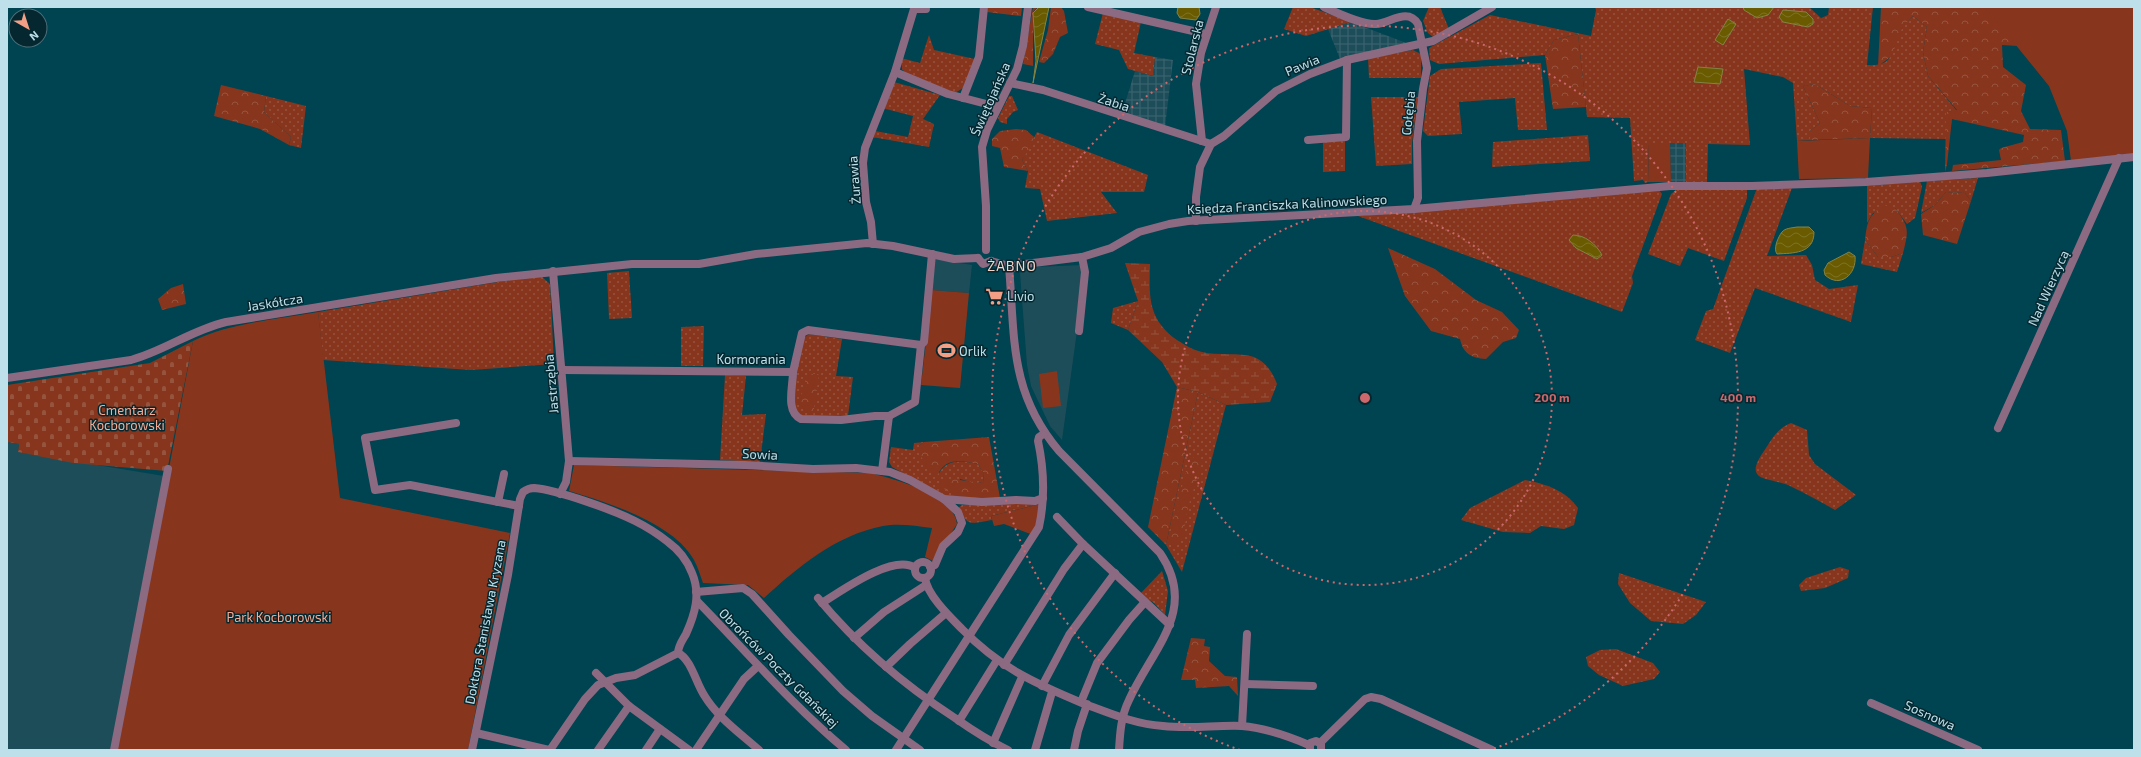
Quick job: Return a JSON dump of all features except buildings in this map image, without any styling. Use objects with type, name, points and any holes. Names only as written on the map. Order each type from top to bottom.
[{"type":"street","points":[[963,98],[979,57],[984,7]]},
{"type":"street","name":"Świętojańska","points":[[986,250],[986,206],[982,147],[998,107],[1010,83],[1021,53],[1028,7]]},
{"type":"street","points":[[1088,7],[1206,34]]},
{"type":"street","name":"Stolarska","points":[[1202,141],[1196,84],[1206,34],[1216,7]]},
{"type":"street","name":"Gołębia","points":[[1324,7],[1374,24],[1403,16],[1412,17],[1418,24],[1427,68],[1417,141],[1418,198],[1414,209]]},
{"type":"street","name":"Pawia","points":[[1196,221],[1196,198],[1200,166],[1211,144],[1224,136],[1276,91],[1310,74],[1347,60],[1422,44],[1445,36],[1492,8]]},
{"type":"street","name":"Żurawia","points":[[873,244],[871,222],[866,202],[863,163],[864,148],[895,72],[914,9],[926,9]]},
{"type":"street","points":[[1308,140],[1346,137],[1347,60]]},
{"type":"street","points":[[895,72],[932,88],[998,107]]},
{"type":"street","name":"Żabia","points":[[1010,83],[1043,90],[1211,144]]},
{"type":"street","name":"Księdza Franciszka Kalinowskiego","points":[[991,261],[1009,266],[1082,257],[1111,248],[1146,230],[1169,224],[1196,221],[1414,209],[1670,186],[1752,186],[1866,182],[1987,173],[2134,157]]},
{"type":"street","name":"Nad Wierzycą","points":[[1998,428],[2119,158]]},
{"type":"street","name":"Gołębia","points":[[1418,185],[1422,197],[1433,207]]},
{"type":"street","points":[[553,272],[632,264],[699,264],[769,253],[873,244],[965,260],[978,258]]},
{"type":"street","points":[[986,250],[991,254],[991,261],[983,264],[978,258],[980,252],[986,250]]},
{"type":"street","points":[[882,471],[889,416],[915,402],[921,345],[924,342],[932,254]]},
{"type":"street","points":[[1079,331],[1085,272],[1082,257]]},
{"type":"street","points":[[1009,266],[1018,375],[1028,401],[1045,434],[1059,451],[1142,534],[1165,561],[1172,576],[1176,594],[1174,614],[1170,625],[1132,694],[1122,718],[1119,750]]},
{"type":"street","name":"Jastrzębia","points":[[553,272],[569,461],[566,482],[560,494]]},
{"type":"street","name":"Jaskółcza","points":[[7,378],[131,360],[146,356],[207,326],[226,322],[496,278],[553,272]]},
{"type":"street","points":[[793,372],[802,333],[808,330],[921,345]]},
{"type":"street","name":"Kormorania","points":[[562,370],[793,372],[791,410],[796,418],[801,420],[841,420],[889,416]]},
{"type":"street","points":[[456,423],[365,438],[375,490],[410,485],[498,502],[520,502],[523,492],[532,488],[560,494],[625,516],[663,538],[686,560],[693,574],[697,601],[694,614],[678,647],[678,653]]},
{"type":"street","points":[[896,750],[1034,538],[1040,522],[1043,498],[1043,472],[1038,441],[1039,437],[1045,434]]},
{"type":"street","name":"Sowia","points":[[569,461],[746,465],[813,469],[856,468],[882,471],[910,480],[944,499],[958,512],[962,523],[958,532],[943,546],[935,565],[930,567]]},
{"type":"street","points":[[114,750],[168,469]]},
{"type":"street","points":[[498,502],[504,474]]},
{"type":"street","name":"Sowia","points":[[944,499],[982,502],[1016,500],[1035,502],[1043,498]]},
{"type":"street","name":"Doktora Stanisława Kryzana","points":[[472,750],[508,575],[520,502]]},
{"type":"street","points":[[1057,517],[1083,544],[1170,625]]},
{"type":"street","points":[[959,721],[1001,663],[1064,569],[1083,544]]},
{"type":"street","points":[[854,638],[884,612],[925,582],[930,574],[930,567],[922,562],[915,568]]},
{"type":"street","points":[[1008,750],[993,743],[928,701],[886,667],[854,638],[820,600],[866,576],[902,563],[909,563],[915,568],[917,576],[925,582],[946,613],[969,637],[1001,663],[1022,677],[1052,692],[1122,718],[1164,726],[1242,726],[1279,734],[1310,747],[1314,741],[1320,746],[1358,705],[1371,697],[1381,699],[1492,750]]},
{"type":"street","points":[[1042,686],[1069,635],[1115,573]]},
{"type":"street","name":"Obrońców Poczty Gdańskiej","points":[[696,592],[743,588],[752,594],[789,636],[843,691],[903,739],[920,750]]},
{"type":"street","name":"Obrońców Poczty Gdańskiej","points":[[697,601],[816,726],[846,750]]},
{"type":"street","points":[[1074,750],[1084,703],[1097,663],[1129,620],[1145,602]]},
{"type":"street","points":[[886,667],[946,613]]},
{"type":"street","points":[[1242,726],[1247,634]]},
{"type":"street","points":[[476,733],[549,750],[592,690],[605,681],[635,675],[678,653]]},
{"type":"street","points":[[678,653],[686,659],[705,696],[719,715],[759,750]]},
{"type":"street","points":[[696,750],[744,679],[758,666]]},
{"type":"street","points":[[596,672],[629,706],[689,750]]},
{"type":"street","points":[[993,743],[1022,677]]},
{"type":"street","points":[[1245,684],[1313,686]]},
{"type":"street","points":[[1036,750],[1052,692]]},
{"type":"street","name":"Sosnowa","points":[[1872,703],[1978,750]]},
{"type":"street","points":[[598,750],[629,706]]},
{"type":"street","points":[[646,750],[660,729]]},
{"type":"shaded area","points":[[1351,22],[1409,44],[1340,59],[1328,29]]},
{"type":"shaded area","points":[[1155,57],[1173,60],[1165,127],[1122,113],[1135,71],[1153,76]]},
{"type":"shaded area","points":[[1670,143],[1686,143],[1686,182],[1671,182]]},
{"type":"shaded area","points":[[935,259],[972,265],[969,293],[932,290]]},
{"type":"shaded area","points":[[1083,265],[1077,331],[1062,440],[1050,426],[1031,386],[1027,365],[1020,273],[1034,267]]},
{"type":"shaded area","points":[[7,442],[19,444],[18,452],[164,476],[111,750],[7,750]]},
{"type":"green space","points":[[988,7],[1022,7],[1021,16],[987,12]]},
{"type":"green space","points":[[1033,7],[1038,7],[1033,12],[1033,66],[1023,64]]},
{"type":"green space","points":[[1051,7],[1061,7],[1064,11],[1068,33],[1060,37],[1053,54],[1044,63],[1039,62],[1048,30]]},
{"type":"green space","points":[[1293,7],[1310,7],[1351,22],[1306,36],[1284,29]]},
{"type":"green space","points":[[1429,7],[1440,7],[1449,29],[1433,37],[1428,33],[1423,21]]},
{"type":"green space","points":[[1595,7],[1743,7],[1744,10],[1768,15],[1774,7],[1809,7],[1821,18],[1828,15],[1829,7],[1873,7],[1867,65],[1877,65],[1884,63],[1889,59],[1898,35],[1904,25],[1913,16],[1927,27],[1923,52],[1928,76],[1957,111],[1946,112],[1946,139],[1870,138],[1872,108],[1850,106],[1815,84],[1803,86],[1820,123],[1810,131],[1810,140],[1797,141],[1793,83],[1783,77],[1744,69],[1750,145],[1708,144],[1707,182],[1686,182],[1686,143],[1649,143],[1648,182],[1645,183],[1643,180],[1634,181],[1630,118],[1587,117],[1578,34],[1554,40],[1545,55],[1439,64],[1430,60],[1429,48],[1490,15],[1591,36],[1596,10]]},
{"type":"green space","points":[[1881,7],[2134,7],[2053,89],[2018,46],[2002,45],[2003,67],[2026,85],[2021,111],[2030,129],[2061,130],[2065,161],[1952,171],[1953,165],[2001,160],[1999,150],[2001,148],[2023,142],[2024,135],[1952,119],[1945,172],[1946,112],[1957,110],[1928,76],[1923,52],[1927,27],[1913,16],[1902,28],[1892,56],[1878,66]]},
{"type":"green space","points":[[1985,7],[2134,7],[2134,154],[2071,161],[2067,131],[2049,86]]},
{"type":"green space","points":[[1103,13],[1141,22],[1134,53],[1155,57],[1153,76],[1128,69],[1119,50],[1095,44]]},
{"type":"green space","points":[[1578,34],[1586,107],[1553,109],[1545,55],[1554,40]]},
{"type":"green space","points":[[929,35],[934,50],[975,59],[963,88],[955,93],[908,76],[902,69],[901,58],[920,63]]},
{"type":"green space","points":[[1413,50],[1421,54],[1421,78],[1369,78],[1368,58]]},
{"type":"green space","points":[[1541,63],[1547,130],[1518,130],[1515,98],[1459,102],[1462,134],[1428,136],[1423,131],[1430,76],[1441,69]]},
{"type":"green space","points":[[894,82],[940,95],[923,119],[934,124],[929,147],[872,137],[875,131],[908,137],[913,116],[882,108]]},
{"type":"green space","points":[[1815,84],[1850,106],[1872,108],[1870,138],[1810,140],[1810,131],[1820,123],[1803,86]]},
{"type":"green space","points":[[221,85],[266,96],[264,112],[291,137],[289,145],[260,129],[214,116]]},
{"type":"green space","points":[[266,96],[306,106],[301,148],[289,145],[291,137],[264,112]]},
{"type":"green space","points":[[1009,96],[1012,96],[1018,110],[1013,112],[1007,119],[1007,124],[1000,122],[998,118]]},
{"type":"green space","points":[[1371,97],[1418,97],[1412,143],[1412,164],[1376,166]]},
{"type":"green space","points":[[1016,129],[1026,130],[1034,137],[1031,146],[1022,160],[1028,171],[1004,167],[1000,148],[992,146],[992,139],[1000,131]]},
{"type":"green space","points":[[1037,132],[1148,175],[1144,192],[1101,192],[1117,213],[1047,221],[1040,189],[1025,188],[1028,171],[1022,160]]},
{"type":"green space","points":[[1588,135],[1590,161],[1492,167],[1493,142]]},
{"type":"green space","points":[[1870,138],[1868,178],[1799,179],[1797,141]]},
{"type":"green space","points":[[1323,141],[1345,141],[1345,171],[1323,172]]},
{"type":"green space","points":[[1649,143],[1670,143],[1671,182],[1648,182]]},
{"type":"green space","points":[[1978,178],[1971,201],[1965,193],[1946,192],[1935,205],[1921,213],[1927,181]]},
{"type":"green space","points":[[1920,181],[1922,187],[1915,218],[1907,224],[1895,208],[1873,213],[1867,223],[1867,186]]},
{"type":"green space","points":[[1757,188],[1792,188],[1767,256],[1806,255],[1812,265],[1815,280],[1829,289],[1858,285],[1851,322],[1755,288],[1730,353],[1695,340],[1706,311],[1713,309]]},
{"type":"green space","points":[[1658,189],[1662,194],[1632,276],[1633,283],[1622,312],[1358,216]]},
{"type":"green space","points":[[1677,189],[1747,189],[1747,198],[1724,261],[1688,248],[1680,266],[1648,254],[1671,194]]},
{"type":"green space","points":[[1946,192],[1965,193],[1971,201],[1957,244],[1923,235],[1921,214],[1935,205]]},
{"type":"green space","points":[[1883,205],[1895,208],[1905,224],[1907,233],[1903,253],[1891,257],[1878,257],[1865,240],[1869,220]]},
{"type":"green space","points":[[1865,240],[1878,257],[1891,257],[1903,253],[1897,272],[1861,264]]},
{"type":"green space","points":[[1388,248],[1435,269],[1476,300],[1502,312],[1519,330],[1516,338],[1503,342],[1486,359],[1468,354],[1463,348],[1460,339],[1431,331],[1405,296]]},
{"type":"green space","points":[[1125,263],[1150,264],[1150,297],[1155,316],[1167,332],[1177,340],[1189,347],[1208,353],[1235,354],[1254,357],[1265,365],[1271,372],[1277,384],[1270,402],[1226,405],[1198,392],[1177,387],[1162,362],[1128,330],[1138,301]]},
{"type":"green space","points":[[629,271],[632,318],[609,319],[607,273]]},
{"type":"green space","points":[[540,275],[550,284],[554,364],[471,370],[323,360],[318,312]]},
{"type":"green space","points":[[183,284],[186,304],[162,310],[158,299],[171,288]]},
{"type":"green space","points":[[932,290],[969,293],[960,388],[921,385]]},
{"type":"green space","points":[[1138,301],[1128,330],[1111,323],[1113,308]]},
{"type":"green space","name":"Park Kocborowski","points":[[318,312],[340,498],[510,533],[468,750],[116,750],[193,341],[222,330],[238,326]]},
{"type":"green space","points":[[704,326],[703,366],[681,366],[681,327]]},
{"type":"green space","points":[[809,334],[842,339],[836,376],[853,377],[848,416],[800,416],[793,407],[796,370],[803,339]]},
{"type":"green space","name":"Cmentarz Kocborowski","points":[[193,341],[167,471],[73,463],[18,452],[19,444],[7,442],[7,385],[150,363]]},
{"type":"green space","points":[[1057,371],[1061,406],[1043,408],[1039,374]]},
{"type":"green space","points":[[810,374],[819,374],[813,416],[802,407],[800,403],[800,396],[805,390],[805,379]]},
{"type":"green space","points":[[725,375],[746,376],[742,415],[766,414],[760,462],[720,460]]},
{"type":"green space","points":[[1177,387],[1198,392],[1166,545],[1148,527]]},
{"type":"green space","points":[[1198,392],[1226,405],[1182,572],[1166,545]]},
{"type":"green space","points":[[1791,423],[1807,430],[1809,455],[1815,464],[1856,495],[1835,510],[1792,487],[1767,480],[1757,474],[1756,468],[1759,460],[1771,440],[1779,430]]},
{"type":"green space","points":[[989,437],[1000,498],[961,499],[941,487],[940,482],[956,479],[972,482],[983,482],[984,474],[978,464],[961,461],[952,462],[943,467],[936,477],[924,463],[919,450],[919,446],[924,442]]},
{"type":"green space","points":[[924,442],[919,446],[939,473],[943,468],[951,463],[967,462],[978,464],[984,474],[983,482],[974,483],[960,479],[961,499],[942,495],[892,467],[889,462],[891,447],[913,450],[914,443]]},
{"type":"green space","points":[[1196,455],[1201,459],[1201,466],[1188,507],[1183,537],[1176,544],[1168,542],[1188,463]]},
{"type":"green space","points":[[574,465],[870,473],[908,484],[935,497],[946,505],[953,514],[957,524],[933,561],[925,557],[932,528],[908,525],[889,525],[866,530],[834,545],[804,564],[764,598],[748,585],[703,583],[694,560],[684,547],[671,535],[638,516],[620,508],[569,491]]},
{"type":"green space","points":[[1525,480],[1548,486],[1561,492],[1573,502],[1578,508],[1574,525],[1564,529],[1541,526],[1530,533],[1503,532],[1461,520],[1470,508]]},
{"type":"green space","points":[[1040,504],[991,516],[992,520],[975,523],[971,523],[965,519],[958,508],[962,505]]},
{"type":"green space","points":[[1040,504],[1038,521],[1033,535],[1004,524],[994,526],[991,516]]},
{"type":"green space","points":[[1840,567],[1849,570],[1848,578],[1825,588],[1801,591],[1799,585],[1806,578]]},
{"type":"green space","points":[[1162,571],[1168,591],[1165,615],[1154,603],[1140,594]]},
{"type":"green space","points":[[1619,573],[1706,602],[1696,615],[1683,624],[1651,621],[1630,603],[1618,584]]},
{"type":"green space","points":[[1191,638],[1205,639],[1204,646],[1210,647],[1209,661],[1225,676],[1237,677],[1238,696],[1229,686],[1196,688],[1195,680],[1181,680]]},
{"type":"green space","points":[[1616,649],[1653,663],[1660,672],[1654,679],[1623,686],[1599,675],[1588,666],[1586,657],[1600,650]]},
{"type":"water","points":[[1039,7],[1049,7],[1033,83],[1036,61],[1033,13]]},
{"type":"water","points":[[1178,7],[1199,7],[1200,14],[1196,20],[1180,18],[1177,13]]},
{"type":"water","points":[[1743,7],[1774,7],[1768,15],[1757,18],[1744,10]]},
{"type":"water","points":[[1783,10],[1806,12],[1813,19],[1813,24],[1808,27],[1783,22],[1779,17]]},
{"type":"water","points":[[1728,19],[1736,24],[1723,45],[1715,40]]},
{"type":"water","points":[[1698,67],[1723,69],[1720,84],[1694,82]]},
{"type":"water","points":[[1809,227],[1814,232],[1810,245],[1802,251],[1777,254],[1776,246],[1782,232],[1787,229]]},
{"type":"water","points":[[1573,235],[1586,238],[1597,247],[1602,255],[1597,259],[1576,248],[1569,240]]},
{"type":"water","points":[[1849,252],[1855,256],[1855,263],[1850,274],[1846,278],[1836,280],[1825,275],[1824,270],[1828,263]]},
{"type":"place","name":"Livio","points":[[994,296]]},
{"type":"place","name":"Orlik","points":[[946,351]]},
{"type":"district","name":"ŻABNO","points":[[1012,265]]}]
